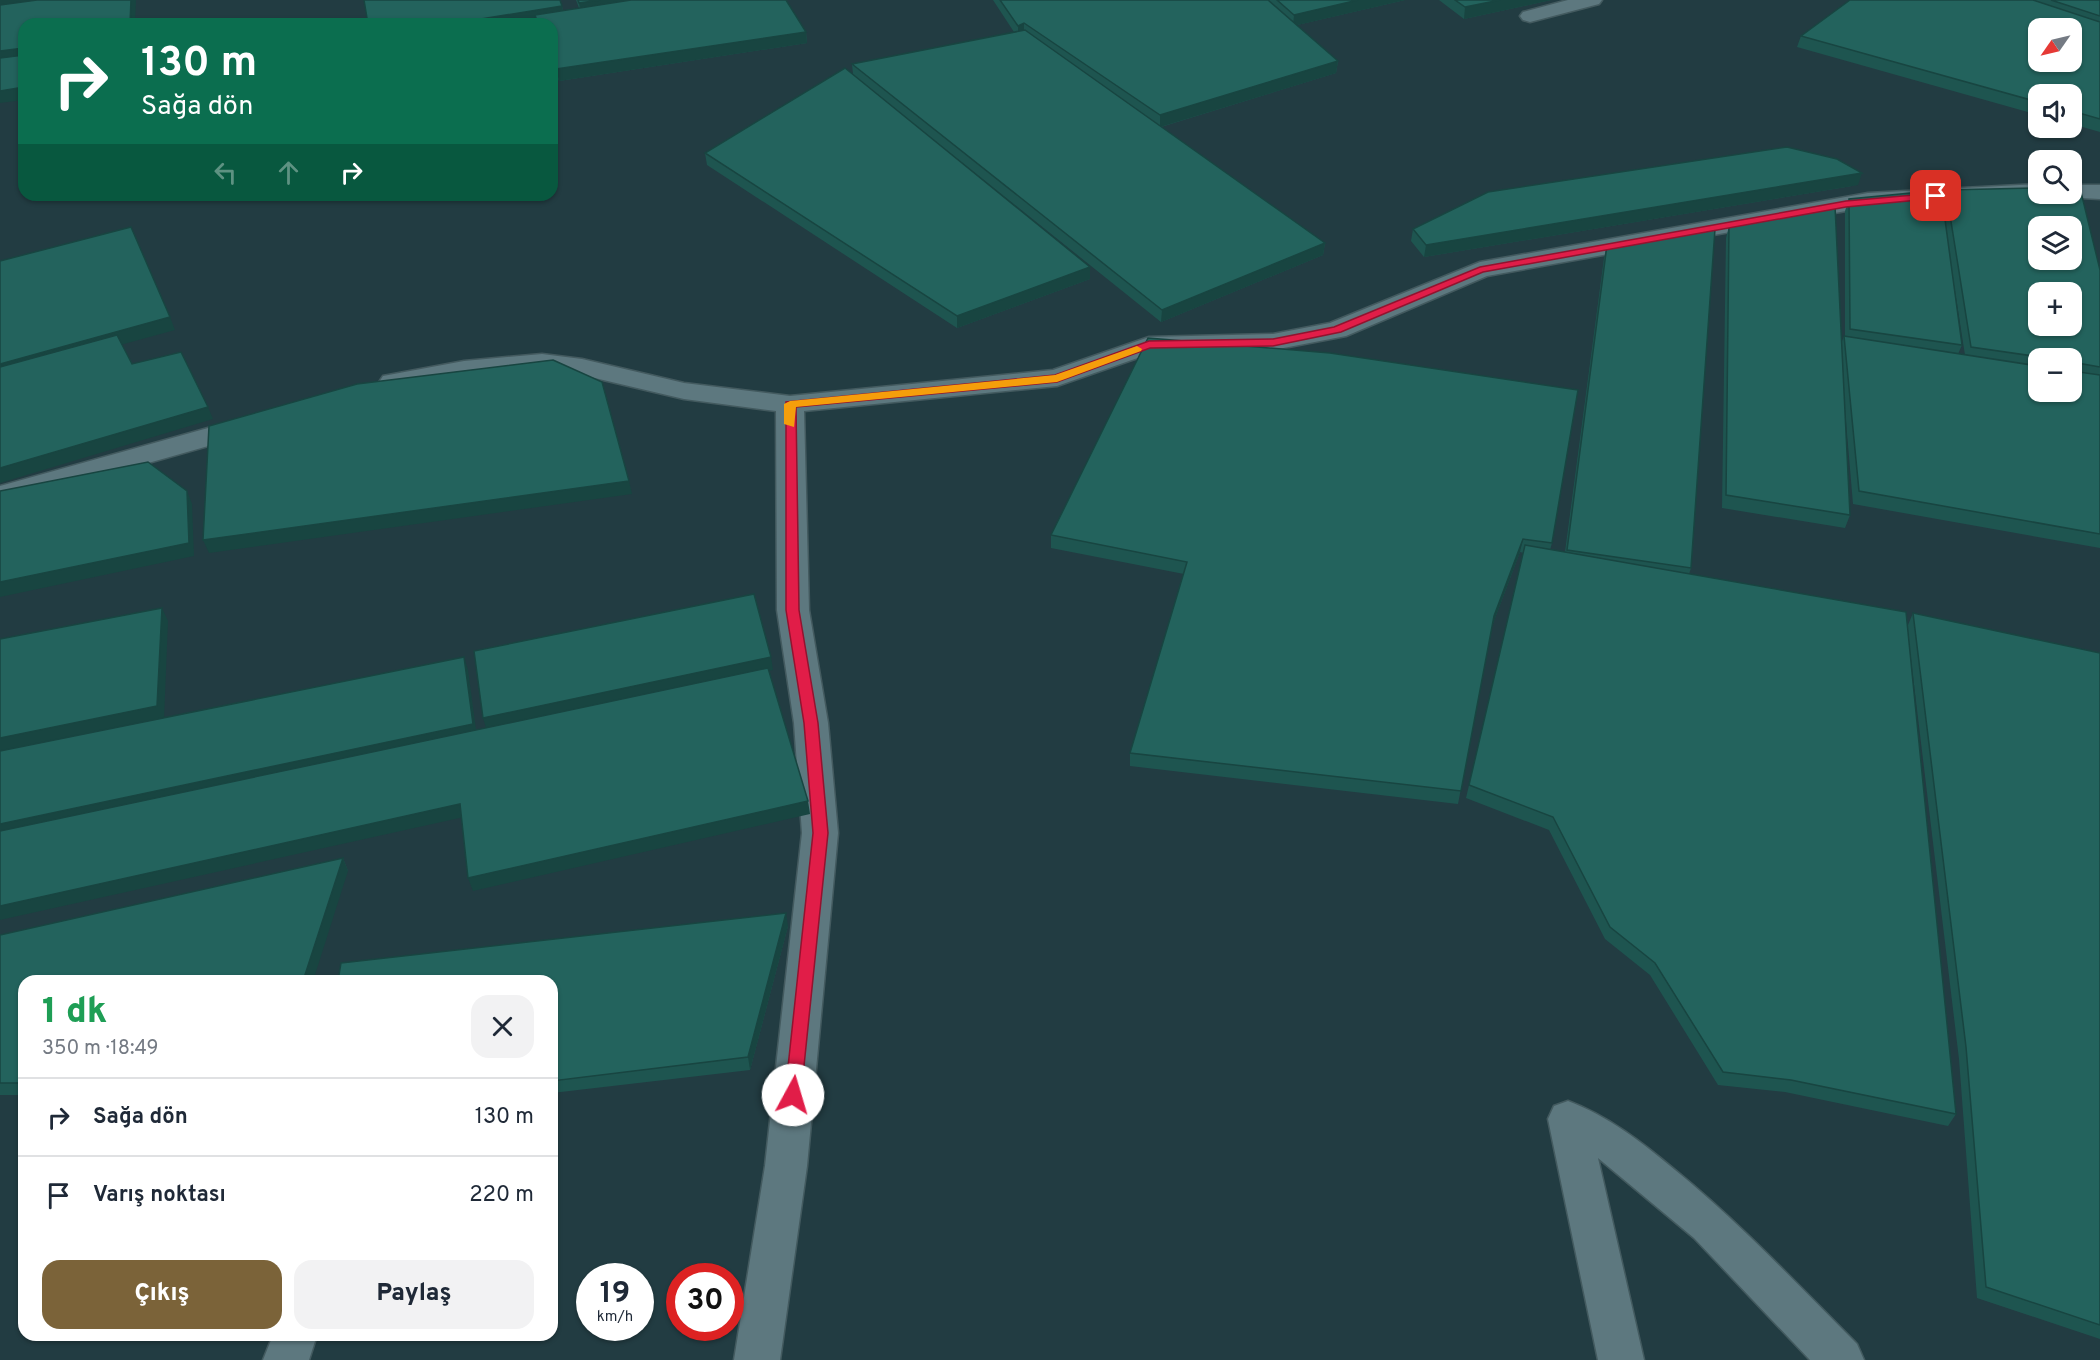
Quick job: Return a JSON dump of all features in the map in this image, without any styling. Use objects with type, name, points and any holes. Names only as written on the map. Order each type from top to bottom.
[{"type":"street","points":[[1530,16],[1592,0]]},
{"type":"street","points":[[371,388],[464,369],[542,362],[582,367],[684,391],[790,404],[1057,378],[1149,345],[1273,342],[1337,330],[1480,270],[1729,223],[1868,200],[2028,192]]},
{"type":"street","points":[[2082,192],[2100,192]]},
{"type":"street","points":[[757,1360],[786,1166],[820,833],[811,723],[793,610],[790,404]]},
{"type":"street","points":[[0,496],[280,416]]},
{"type":"street","points":[[1621,1360],[1568,1119],[1623,1152],[1709,1224],[1841,1360]]},
{"type":"street","points":[[286,1360],[293,1341]]},
{"type":"building","points":[[37,0],[131,0],[130,18],[18,18],[18,49],[0,51],[0,5]]},
{"type":"building","points":[[364,0],[560,0],[562,6],[487,18],[367,18]]},
{"type":"building","points":[[578,0],[600,0],[579,3]]},
{"type":"building","points":[[631,0],[786,0],[806,32],[558,69],[558,18],[536,18],[535,15]]},
{"type":"building","points":[[1000,0],[1268,0],[1338,61],[1160,115],[1024,23],[1018,26]]},
{"type":"building","points":[[1277,0],[1358,0],[1294,15]]},
{"type":"building","points":[[1455,0],[1500,0],[1465,7]]},
{"type":"building","points":[[1850,0],[2033,0],[2100,22],[2100,119],[2082,114],[2082,84],[2028,84],[2028,99],[1801,36]]},
{"type":"building","points":[[2051,0],[2100,0],[2100,16]]},
{"type":"building","points":[[1025,30],[1325,243],[1162,310],[852,64]]},
{"type":"building","points":[[18,56],[18,88],[0,91],[0,58]]},
{"type":"building","points":[[845,68],[1090,267],[957,316],[705,153]]},
{"type":"building","points":[[1787,147],[1837,159],[1862,173],[1426,245],[1413,229],[1488,192]]},
{"type":"building","points":[[2028,188],[2028,204],[2082,204],[2082,196],[2100,270],[2100,367],[2082,364],[2082,348],[2028,348],[2028,355],[1971,347],[1946,190]]},
{"type":"building","points":[[1941,190],[1962,345],[1850,329],[1849,199]]},
{"type":"building","points":[[1835,206],[1850,515],[1726,495],[1729,226]]},
{"type":"building","points":[[131,227],[170,317],[0,364],[0,261]]},
{"type":"building","points":[[1715,229],[1691,568],[1567,550],[1607,245]]},
{"type":"building","points":[[117,335],[132,364],[181,352],[208,407],[0,468],[0,367]]},
{"type":"building","points":[[1844,336],[2028,364],[2028,402],[2082,402],[2082,372],[2100,375],[2100,534],[1859,491]]},
{"type":"building","points":[[1148,338],[1330,353],[1578,390],[1552,543],[1523,539],[1494,616],[1461,791],[1130,753],[1187,562],[1051,535]]},
{"type":"building","points":[[553,360],[602,382],[629,481],[203,540],[209,426],[357,384]]},
{"type":"building","points":[[148,462],[187,491],[189,543],[0,582],[0,491]]},
{"type":"building","points":[[1525,545],[1906,612],[1956,1114],[1791,1080],[1723,1072],[1655,963],[1610,927],[1553,817],[1469,785]]},
{"type":"building","points":[[754,594],[771,657],[483,718],[474,651]]},
{"type":"building","points":[[162,608],[157,706],[0,738],[0,639]]},
{"type":"building","points":[[1913,613],[2100,653],[2100,1325],[1986,1287],[1966,1047]]},
{"type":"building","points":[[464,657],[473,724],[0,824],[0,751]]},
{"type":"building","points":[[768,668],[808,801],[468,878],[460,804],[0,906],[0,831]]},
{"type":"building","points":[[343,858],[305,975],[18,975],[18,1083],[0,1083],[0,935]]},
{"type":"building","points":[[786,913],[748,1057],[558,1080],[558,975],[339,975],[341,963]]},
{"type":"slow traffic","points":[[790,424],[790,404],[1057,378],[1137,349]]},
{"type":"route","points":[[793,1095],[820,833],[811,723],[793,610],[790,404],[1057,378],[1149,345],[1273,342],[1337,330],[1480,270],[1718,225],[1868,200],[1936,196]]}]
